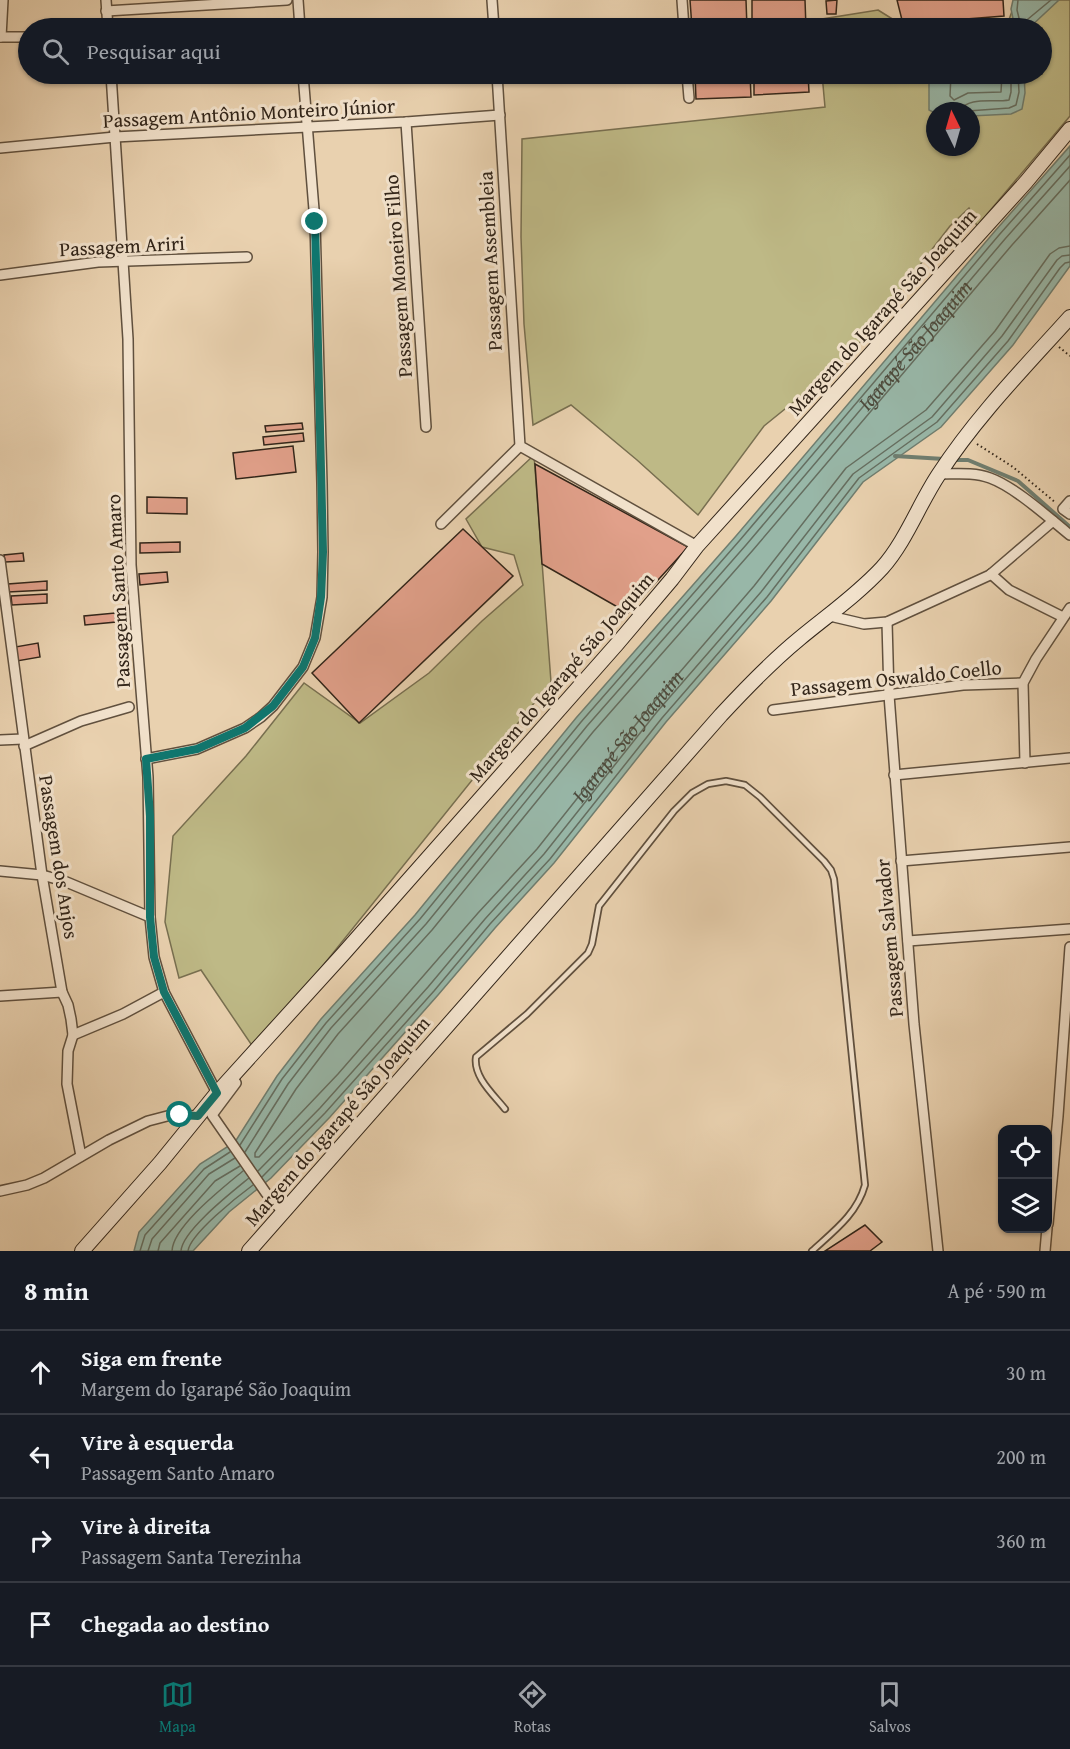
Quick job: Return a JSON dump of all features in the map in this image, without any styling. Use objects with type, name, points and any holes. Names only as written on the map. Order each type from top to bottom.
[{"type":"street","points":[[3,0],[1,37],[18,37]]},
{"type":"street","points":[[105,0],[107,18]]},
{"type":"street","points":[[106,10],[286,0]]},
{"type":"street","points":[[298,0],[299,18]]},
{"type":"street","points":[[492,0],[493,18]]},
{"type":"street","points":[[682,0],[683,18]]},
{"type":"street","name":"Passagem Santo Amaro","points":[[112,84],[128,339],[130,565],[150,816],[150,917],[154,957],[164,992],[217,1093]]},
{"type":"street","points":[[146,759],[197,749],[245,728],[261,717],[273,706],[303,667],[315,638],[321,597],[323,552],[317,267],[304,84]]},
{"type":"street","name":"Passagem Assembleia","points":[[498,84],[520,446]]},
{"type":"street","points":[[688,84],[689,98]]},
{"type":"street","name":"Passagem Antônio Monteiro Júnior","points":[[0,148],[115,137],[406,123],[500,115]]},
{"type":"street","name":"Passagem Moneiro Filho","points":[[406,123],[426,427]]},
{"type":"street","name":"Margem do Igarapé São Joaquim","points":[[82,1251],[217,1093],[617,644],[697,546],[1026,182],[1070,129]]},
{"type":"street","name":"Passagem Ariri","points":[[0,275],[59,266],[123,261],[247,257]]},
{"type":"street","name":"Margem do Igarapé São Joaquim","points":[[249,1251],[721,715],[800,638],[856,594],[884,566],[939,474],[965,439],[996,400],[1070,317]]},
{"type":"street","points":[[441,524],[520,446],[697,546]]},
{"type":"street","points":[[939,474],[968,474],[990,478],[1012,490],[1070,535]]},
{"type":"street","points":[[1066,511],[1070,501]]},
{"type":"street","points":[[830,616],[864,624],[886,622],[991,574],[1053,521]]},
{"type":"street","name":"Passagem dos Anjos","points":[[0,560],[42,875],[62,992],[68,1005],[73,1035],[68,1050],[67,1084],[81,1156]]},
{"type":"street","points":[[991,574],[1009,590],[1063,617]]},
{"type":"street","points":[[1025,762],[1023,683],[1070,608]]},
{"type":"street","name":"Passagem Salvador","points":[[886,622],[894,776],[914,1024],[938,1251]]},
{"type":"street","name":"Passagem Oswaldo Coello","points":[[773,710],[963,685],[1023,683]]},
{"type":"street","points":[[0,740],[23,742],[129,707]]},
{"type":"street","points":[[894,776],[1070,758]]},
{"type":"street","points":[[901,861],[1070,847]]},
{"type":"street","points":[[0,871],[42,875],[64,881],[150,917]]},
{"type":"street","points":[[908,941],[1070,929]]},
{"type":"street","points":[[1052,1179],[1070,947]]},
{"type":"street","points":[[0,996],[62,992]]},
{"type":"street","points":[[73,1035],[123,1014],[164,992]]},
{"type":"street","points":[[232,1076],[236,1083],[212,1115],[266,1193],[283,1212]]},
{"type":"street","points":[[0,1191],[27,1185],[129,1130],[161,1116],[198,1116]]},
{"type":"street","points":[[1045,1251],[1047,1233]]},
{"type":"lane","points":[[505,1109],[478,1075],[474,1066],[476,1057],[527,1014],[588,953],[592,944],[599,906],[674,811],[692,793],[708,784],[726,781],[745,785],[760,796],[824,861],[834,879],[865,1185],[861,1200],[849,1217],[812,1251]]},
{"type":"path","points":[[965,439],[988,450],[1013,467],[1066,511]]},
{"type":"shaded area","points":[[1016,0],[1070,0],[1070,116],[977,226],[969,208],[950,226],[848,358],[764,426],[698,515],[571,405],[533,425],[524,324],[521,237],[522,139],[825,107],[823,84],[1052,84],[1052,18],[1010,18]]},
{"type":"shaded area","points":[[878,10],[891,18],[828,18]]},
{"type":"shaded area","points":[[534,455],[551,682],[255,1050],[201,970],[179,978],[165,922],[173,836],[246,756],[304,683],[360,723],[429,673],[523,585],[514,555],[482,547],[466,519]]},
{"type":"water","points":[[1013,0],[1059,0],[1040,18],[1013,18],[1011,9]]},
{"type":"water","points":[[929,84],[1025,84],[1022,109],[1011,114],[980,116],[980,102],[929,102]]},
{"type":"water","name":"Igarapé São Joaquim","points":[[1070,146],[1070,266],[1013,345],[941,427],[863,482],[771,601],[666,722],[554,863],[330,1117],[271,1178],[229,1212],[193,1251],[134,1251],[139,1232],[200,1164],[235,1142],[277,1076],[321,1019],[415,915],[576,718],[736,536]]},
{"type":"building","points":[[690,0],[746,0],[747,18],[691,18]]},
{"type":"building","points":[[752,0],[805,0],[806,18],[752,18]]},
{"type":"building","points":[[837,0],[836,14],[827,14],[826,1]]},
{"type":"building","points":[[897,0],[1003,0],[1004,16],[902,18]]},
{"type":"building","points":[[695,84],[750,84],[751,97],[696,99]]},
{"type":"building","points":[[754,84],[809,84],[809,92],[754,95]]},
{"type":"building","points":[[302,423],[303,429],[266,432],[265,426]]},
{"type":"building","points":[[303,433],[304,441],[264,445],[263,437]]},
{"type":"building","points":[[293,446],[296,472],[236,479],[233,453]]},
{"type":"building","points":[[535,464],[688,547],[628,613],[542,564]]},
{"type":"building","points":[[147,497],[187,498],[187,514],[147,513]]},
{"type":"building","points":[[463,529],[513,576],[359,723],[312,673]]},
{"type":"building","points":[[180,542],[180,552],[140,553],[140,543]]},
{"type":"building","points":[[23,553],[24,561],[5,562],[4,555]]},
{"type":"building","points":[[167,572],[168,582],[140,585],[139,574]]},
{"type":"building","points":[[47,581],[47,590],[8,592],[8,584]]},
{"type":"building","points":[[47,594],[47,603],[12,605],[11,596]]},
{"type":"building","points":[[115,613],[116,622],[85,625],[84,616]]},
{"type":"building","points":[[38,643],[40,657],[17,661],[15,647]]},
{"type":"building","points":[[865,1225],[882,1242],[870,1251],[825,1251]]},
{"type":"waterway","points":[[895,456],[944,459]]},
{"type":"waterway","points":[[954,460],[968,460],[1018,481],[1070,527]]},
{"type":"route","points":[[180,1115],[198,1116],[217,1093],[164,992],[154,957],[150,917],[150,816],[146,759],[197,749],[245,728],[261,717],[273,706],[303,667],[315,638],[319,620],[323,552],[315,222]]}]
